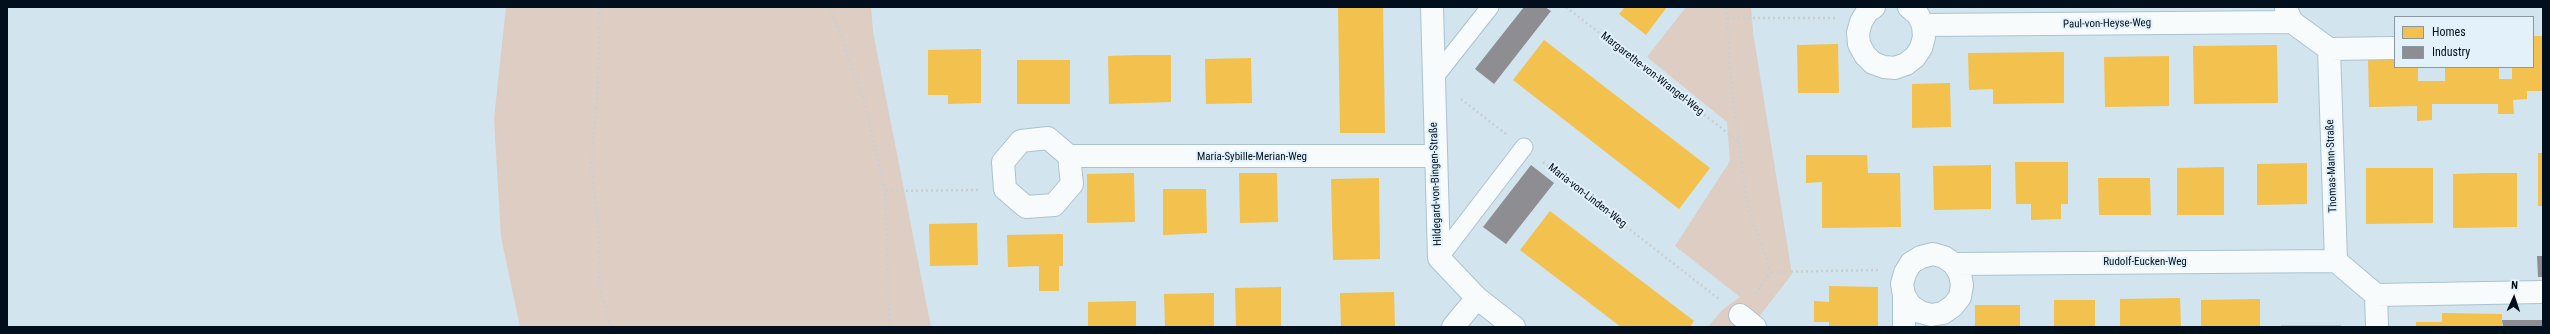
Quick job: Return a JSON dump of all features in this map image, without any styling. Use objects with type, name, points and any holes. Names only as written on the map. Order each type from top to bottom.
[{"type":"street","name":"Hildegard-von-Bingen-Straße","points":[[1432,7],[1434,156],[1438,258],[1477,298],[1514,327]]},
{"type":"street","points":[[1867,15],[1858,33],[1860,44],[1865,55],[1873,63],[1884,67],[1895,68],[1906,64],[1915,57],[1921,48],[1924,37],[1923,25],[1918,15],[1909,7]]},
{"type":"street","points":[[2288,14],[2329,49],[2394,48]]},
{"type":"street","name":"Paul-von-Heyse-Weg","points":[[1923,25],[2288,14]]},
{"type":"street","name":"Thomas-Mann-Straße","points":[[2329,49],[2336,261]]},
{"type":"street","points":[[1048,138],[1070,156],[1072,184],[1054,205],[1026,208],[1005,189],[1003,162],[1021,141],[1048,138]]},
{"type":"street","name":"Maria-Sybille-Merian-Weg","points":[[1070,156],[1434,156]]},
{"type":"street","name":"Rudolf-Eucken-Weg","points":[[1905,272],[1911,263],[1921,257],[1933,254],[1944,257],[1954,264],[2336,261]]},
{"type":"street","points":[[2336,261],[2376,295],[2540,292]]},
{"type":"street","points":[[1904,295],[1910,306],[1920,312],[1931,315],[1943,312],[1956,302],[1962,285],[1960,274],[1954,264]]},
{"type":"street","points":[[1904,327],[1904,295],[1902,284],[1905,272]]},
{"type":"street","points":[[2376,295],[2377,327]]},
{"type":"street","points":[[1453,327],[1477,298]]},
{"type":"lane","points":[[1434,78],[1490,7]]},
{"type":"lane","points":[[1438,258],[1524,147]]},
{"type":"path","points":[[600,7],[597,99],[591,165],[598,222],[600,290],[611,327]]},
{"type":"path","points":[[830,7],[865,103],[885,191],[890,327]]},
{"type":"path","name":"Margarethe-von-Wrangel-Weg","points":[[1566,7],[1738,142]]},
{"type":"path","points":[[1726,7],[1728,18],[1729,61],[1738,142],[1748,208],[1771,272],[1747,321]]},
{"type":"path","points":[[1728,18],[1838,18],[1867,15]]},
{"type":"path","name":"Maria-von-Linden-Weg","points":[[1434,78],[1747,321]]},
{"type":"path","points":[[885,191],[1005,189]]},
{"type":"path","points":[[1771,272],[1880,270],[1905,272]]},
{"type":"shaded area","points":[[506,7],[871,7],[873,32],[931,327],[520,327],[501,237],[494,119]]},
{"type":"shaded area","points":[[1686,7],[1751,7],[1753,32],[1792,274],[1751,327],[1708,327],[1722,310],[1740,297],[1675,246],[1730,161],[1727,122],[1647,57]]},
{"type":"building: Homes","points":[[1338,7],[1383,7],[1385,133],[1340,133]]},
{"type":"building: Homes","points":[[1625,7],[1667,7],[1646,35],[1619,14]]},
{"type":"building: Homes","points":[[2534,36],[2543,36],[2543,91],[2527,91],[2527,99],[2513,100],[2514,114],[2498,114],[2498,104],[2432,104],[2432,120],[2417,121],[2417,106],[2369,107],[2368,58],[2394,58],[2394,68],[2418,68],[2418,81],[2445,81],[2445,68],[2499,68],[2499,79],[2512,79],[2512,68],[2534,68]]},
{"type":"building: Homes","points":[[1544,40],[1710,168],[1679,209],[1513,80]]},
{"type":"building: Homes","points":[[1838,44],[1839,93],[1798,93],[1797,45]]},
{"type":"building: Homes","points":[[2277,45],[2278,103],[2194,104],[2193,46]]},
{"type":"building: Homes","points":[[981,49],[981,103],[948,104],[948,95],[928,95],[928,50]]},
{"type":"building: Homes","points":[[2064,52],[2064,103],[1993,104],[1993,89],[1969,90],[1968,53]]},
{"type":"building: Homes","points":[[1171,55],[1171,102],[1109,104],[1108,56]]},
{"type":"building: Homes","points":[[2169,56],[2169,106],[2105,107],[2104,57]]},
{"type":"building: Homes","points":[[1251,58],[1252,103],[1206,104],[1205,59]]},
{"type":"building: Homes","points":[[1017,60],[1070,60],[1070,104],[1017,104]]},
{"type":"building: Homes","points":[[1950,83],[1951,127],[1912,128],[1912,84]]},
{"type":"building: Homes","points":[[2538,153],[2543,153],[2543,206],[2538,206]]},
{"type":"building: Homes","points":[[1806,155],[1867,155],[1868,173],[1900,173],[1901,227],[1822,228],[1822,182],[1806,183]]},
{"type":"building: Homes","points":[[2015,162],[2068,162],[2068,204],[2061,204],[2061,219],[2031,220],[2031,204],[2016,204]]},
{"type":"building: Homes","points":[[2307,163],[2307,204],[2257,205],[2257,164]]},
{"type":"building: Homes","points":[[1991,165],[1991,209],[1934,210],[1933,166]]},
{"type":"building: Homes","points":[[2224,167],[2224,215],[2177,215],[2177,168]]},
{"type":"building: Homes","points":[[2366,168],[2433,168],[2433,223],[2366,224]]},
{"type":"building: Homes","points":[[1134,173],[1135,222],[1087,223],[1087,174]]},
{"type":"building: Homes","points":[[1239,173],[1277,173],[1278,222],[1240,223]]},
{"type":"building: Homes","points":[[2517,173],[2517,227],[2453,228],[2453,174]]},
{"type":"building: Homes","points":[[1379,178],[1380,259],[1333,260],[1331,179]]},
{"type":"building: Homes","points":[[2098,178],[2150,178],[2151,215],[2099,215]]},
{"type":"building: Homes","points":[[1163,189],[1206,189],[1207,233],[1163,235]]},
{"type":"building: Homes","points":[[1550,211],[1694,321],[1690,327],[1621,327],[1520,250]]},
{"type":"building: Homes","points":[[977,223],[978,265],[930,266],[929,224]]},
{"type":"building: Homes","points":[[1063,234],[1063,266],[1059,266],[1059,291],[1039,291],[1039,266],[1008,267],[1007,235]]},
{"type":"building: Homes","points":[[1829,286],[1878,287],[1878,327],[1829,327],[1829,322],[1814,322],[1814,301],[1829,302]]},
{"type":"building: Homes","points":[[1281,287],[1281,327],[1236,327],[1235,288]]},
{"type":"building: Homes","points":[[1394,292],[1395,327],[1341,327],[1340,293]]},
{"type":"building: Homes","points":[[1214,293],[1214,327],[1165,327],[1164,294]]},
{"type":"building: Homes","points":[[2180,298],[2181,327],[2120,327],[2120,299]]},
{"type":"building: Homes","points":[[2260,299],[2260,327],[2201,327],[2201,300]]},
{"type":"building: Homes","points":[[2054,300],[2095,300],[2095,327],[2054,327]]},
{"type":"building: Homes","points":[[1136,301],[1136,327],[1088,327],[1088,302]]},
{"type":"building: Homes","points":[[1975,305],[2020,305],[2020,327],[1975,327]]},
{"type":"building: Homes","points":[[2442,313],[2502,314],[2502,327],[2416,327],[2416,322],[2442,322]]},
{"type":"building: Homes","points":[[2281,325],[2341,325],[2341,327],[2281,327]]},
{"type":"building: Industry","points":[[1524,7],[1545,7],[1551,11],[1494,84],[1475,69]]},
{"type":"building: Industry","points":[[1531,165],[1554,183],[1506,244],[1483,227]]},
{"type":"building: Industry","points":[[2537,256],[2543,256],[2543,277],[2538,277]]},
{"type":"building: Industry","points":[[2502,320],[2543,320],[2543,327],[2503,327]]}]
